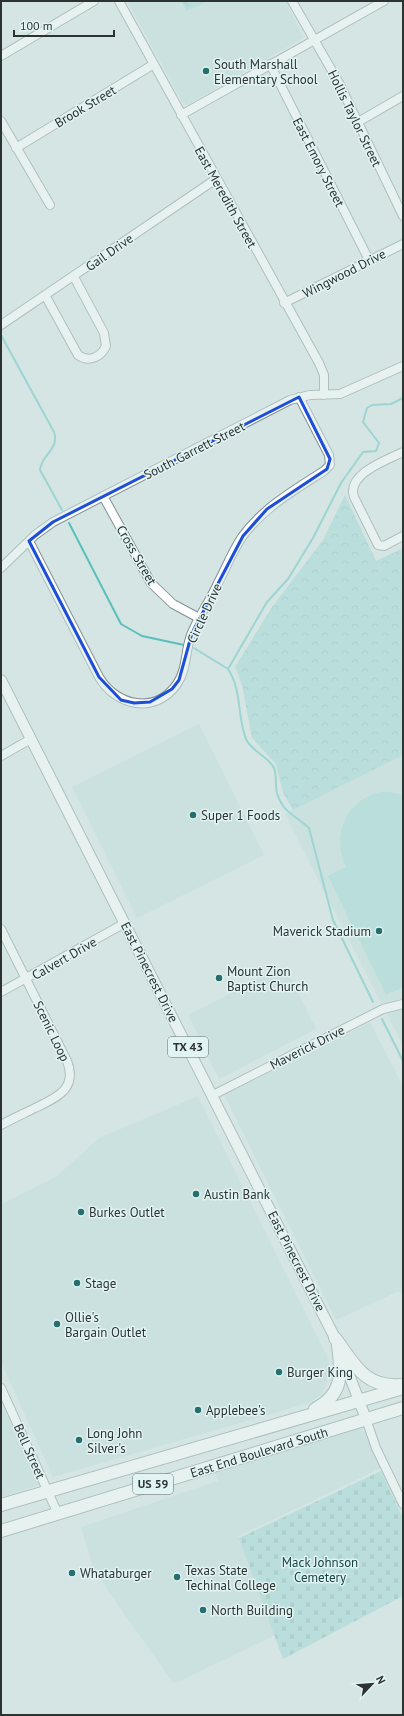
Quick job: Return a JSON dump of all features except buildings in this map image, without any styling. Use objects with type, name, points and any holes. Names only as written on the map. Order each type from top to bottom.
[{"type":"highway","points":[[337,1342],[367,1378],[385,1386],[403,1384]]},
{"type":"highway","points":[[299,1418],[325,1404],[336,1392],[340,1375],[337,1342]]},
{"type":"highway","name":"East End Boulevard South","points":[[1,1504],[403,1388]]},
{"type":"highway","name":"East End Boulevard South","points":[[1,1531],[403,1408]]},
{"type":"main road","name":"East Pinecrest Drive","points":[[1,680],[337,1342],[366,1419]]},
{"type":"street","points":[[1,56],[94,1]]},
{"type":"street","name":"East Meredith Street","points":[[119,1],[322,370],[324,395]]},
{"type":"street","name":"Hollis Taylor Street","points":[[292,1],[332,69],[403,216]]},
{"type":"street","points":[[181,115],[384,1]]},
{"type":"street","name":"Brook Street","points":[[16,148],[154,64]]},
{"type":"street","name":"East Emory Street","points":[[270,64],[369,260]]},
{"type":"street","points":[[358,122],[403,96]]},
{"type":"street","points":[[1,121],[50,205]]},
{"type":"street","name":"Gail Drive","points":[[1,325],[74,277],[216,179]]},
{"type":"street","name":"Wingwood Drive","points":[[284,303],[403,244]]},
{"type":"street","points":[[45,296],[78,355],[83,359],[90,359],[100,355],[106,346],[104,333],[74,277]]},
{"type":"street","name":"South Garrett Street","points":[[1,568],[47,526],[298,397],[346,393],[403,366]]},
{"type":"street","name":"Circle Drive","points":[[29,541],[99,677],[107,689],[121,700],[134,703],[150,702],[172,689],[182,674],[190,639],[230,556],[251,525],[267,509],[324,471],[330,465],[329,455],[298,397]]},
{"type":"street","points":[[403,452],[367,470],[354,486],[354,498],[378,545],[384,546],[403,536]]},
{"type":"street","name":"Cross Street","points":[[103,496],[151,583],[173,604],[200,618]]},
{"type":"street","points":[[1,756],[31,739]]},
{"type":"street","name":"Calvert Drive","points":[[1,992],[27,979],[125,923]]},
{"type":"street","name":"Scenic Loop","points":[[1,930],[27,979],[67,1061],[70,1071],[70,1079],[65,1090],[58,1096],[1,1125]]},
{"type":"street","name":"Maverick Drive","points":[[212,1095],[383,1009],[403,1004]]},
{"type":"street","name":"Bell Street","points":[[1,1388],[58,1514]]},
{"type":"street","points":[[366,1419],[376,1448],[403,1504]]},
{"type":"highlighted area","points":[[299,397],[330,459],[327,469],[267,509],[243,536],[192,633],[179,680],[172,689],[150,702],[134,703],[121,700],[99,677],[29,541],[53,522]]},
{"type":"shaded area","name":"South Marshall Elementary School","points":[[127,1],[286,1],[303,38],[187,105],[183,103]]},
{"type":"shaded area","points":[[199,724],[264,855],[137,918],[72,787]]},
{"type":"shaded area","points":[[403,755],[403,1046],[285,814]]},
{"type":"shaded area","points":[[285,966],[316,1029],[219,1079],[188,1015]]},
{"type":"shaded area","points":[[370,1022],[403,1086],[403,1294],[397,1292],[336,1320],[224,1095]]},
{"type":"shaded area","points":[[198,1096],[327,1356],[329,1363],[327,1383],[321,1395],[312,1402],[53,1477],[1,1362],[1,1204],[57,1176],[99,1138]]},
{"type":"shaded area","points":[[1,1402],[39,1485],[1,1497]]},
{"type":"shaded area","name":"Texas State Techinal College","points":[[360,1429],[366,1433],[381,1468],[239,1536],[275,1635],[174,1684],[108,1591],[92,1564],[81,1527],[218,1481],[215,1472]]},
{"type":"green space","points":[[182,1],[201,1],[203,4],[186,11]]},
{"type":"green space","points":[[345,495],[376,561],[403,548],[403,755],[293,810],[283,793],[276,764],[252,738],[242,685],[235,667],[272,607],[323,540]]},
{"type":"green space","name":"Maverick Stadium","points":[[380,792],[403,795],[403,987],[386,995],[328,876],[346,867],[340,843],[341,832],[350,811],[368,796]]},
{"type":"green space","name":"Mack Johnson Cemetery","points":[[381,1471],[403,1518],[403,1596],[283,1659],[239,1538]]},
{"type":"waterway","points":[[1,335],[54,432],[54,443],[43,460],[40,470],[62,510]]},
{"type":"waterway","points":[[373,1002],[333,920],[309,828],[290,813],[283,805],[277,793],[274,768],[272,764],[252,747],[246,739],[241,721],[235,686],[228,669],[267,602],[288,579],[313,538],[341,483],[363,452],[376,451],[379,443],[363,422],[367,408],[372,405],[391,404],[403,398]]},
{"type":"waterway","points":[[69,523],[121,624],[142,636],[184,645]]},
{"type":"waterway","points":[[194,648],[228,669]]},
{"type":"waterway","points":[[382,1019],[403,1061]]},
{"type":"place","name":"South Marshall Elementary School","points":[[206,71]]},
{"type":"place","name":"Super 1 Foods","points":[[193,815]]},
{"type":"place","name":"Maverick Stadium","points":[[379,931]]},
{"type":"place","name":"Mount Zion Baptist Church","points":[[219,978]]},
{"type":"place","name":"Austin Bank","points":[[196,1194]]},
{"type":"place","name":"Burkes Outlet","points":[[81,1212]]},
{"type":"place","name":"Stage","points":[[77,1283]]},
{"type":"place","name":"Ollie's Bargain Outlet","points":[[57,1324]]},
{"type":"place","name":"Burger King","points":[[279,1372]]},
{"type":"place","name":"Applebee's","points":[[198,1410]]},
{"type":"place","name":"Long John Silver's","points":[[79,1440]]},
{"type":"place","name":"Whataburger","points":[[72,1573]]},
{"type":"place","name":"Texas State Techinal College","points":[[177,1577]]},
{"type":"place","name":"North Building","points":[[203,1610]]}]
